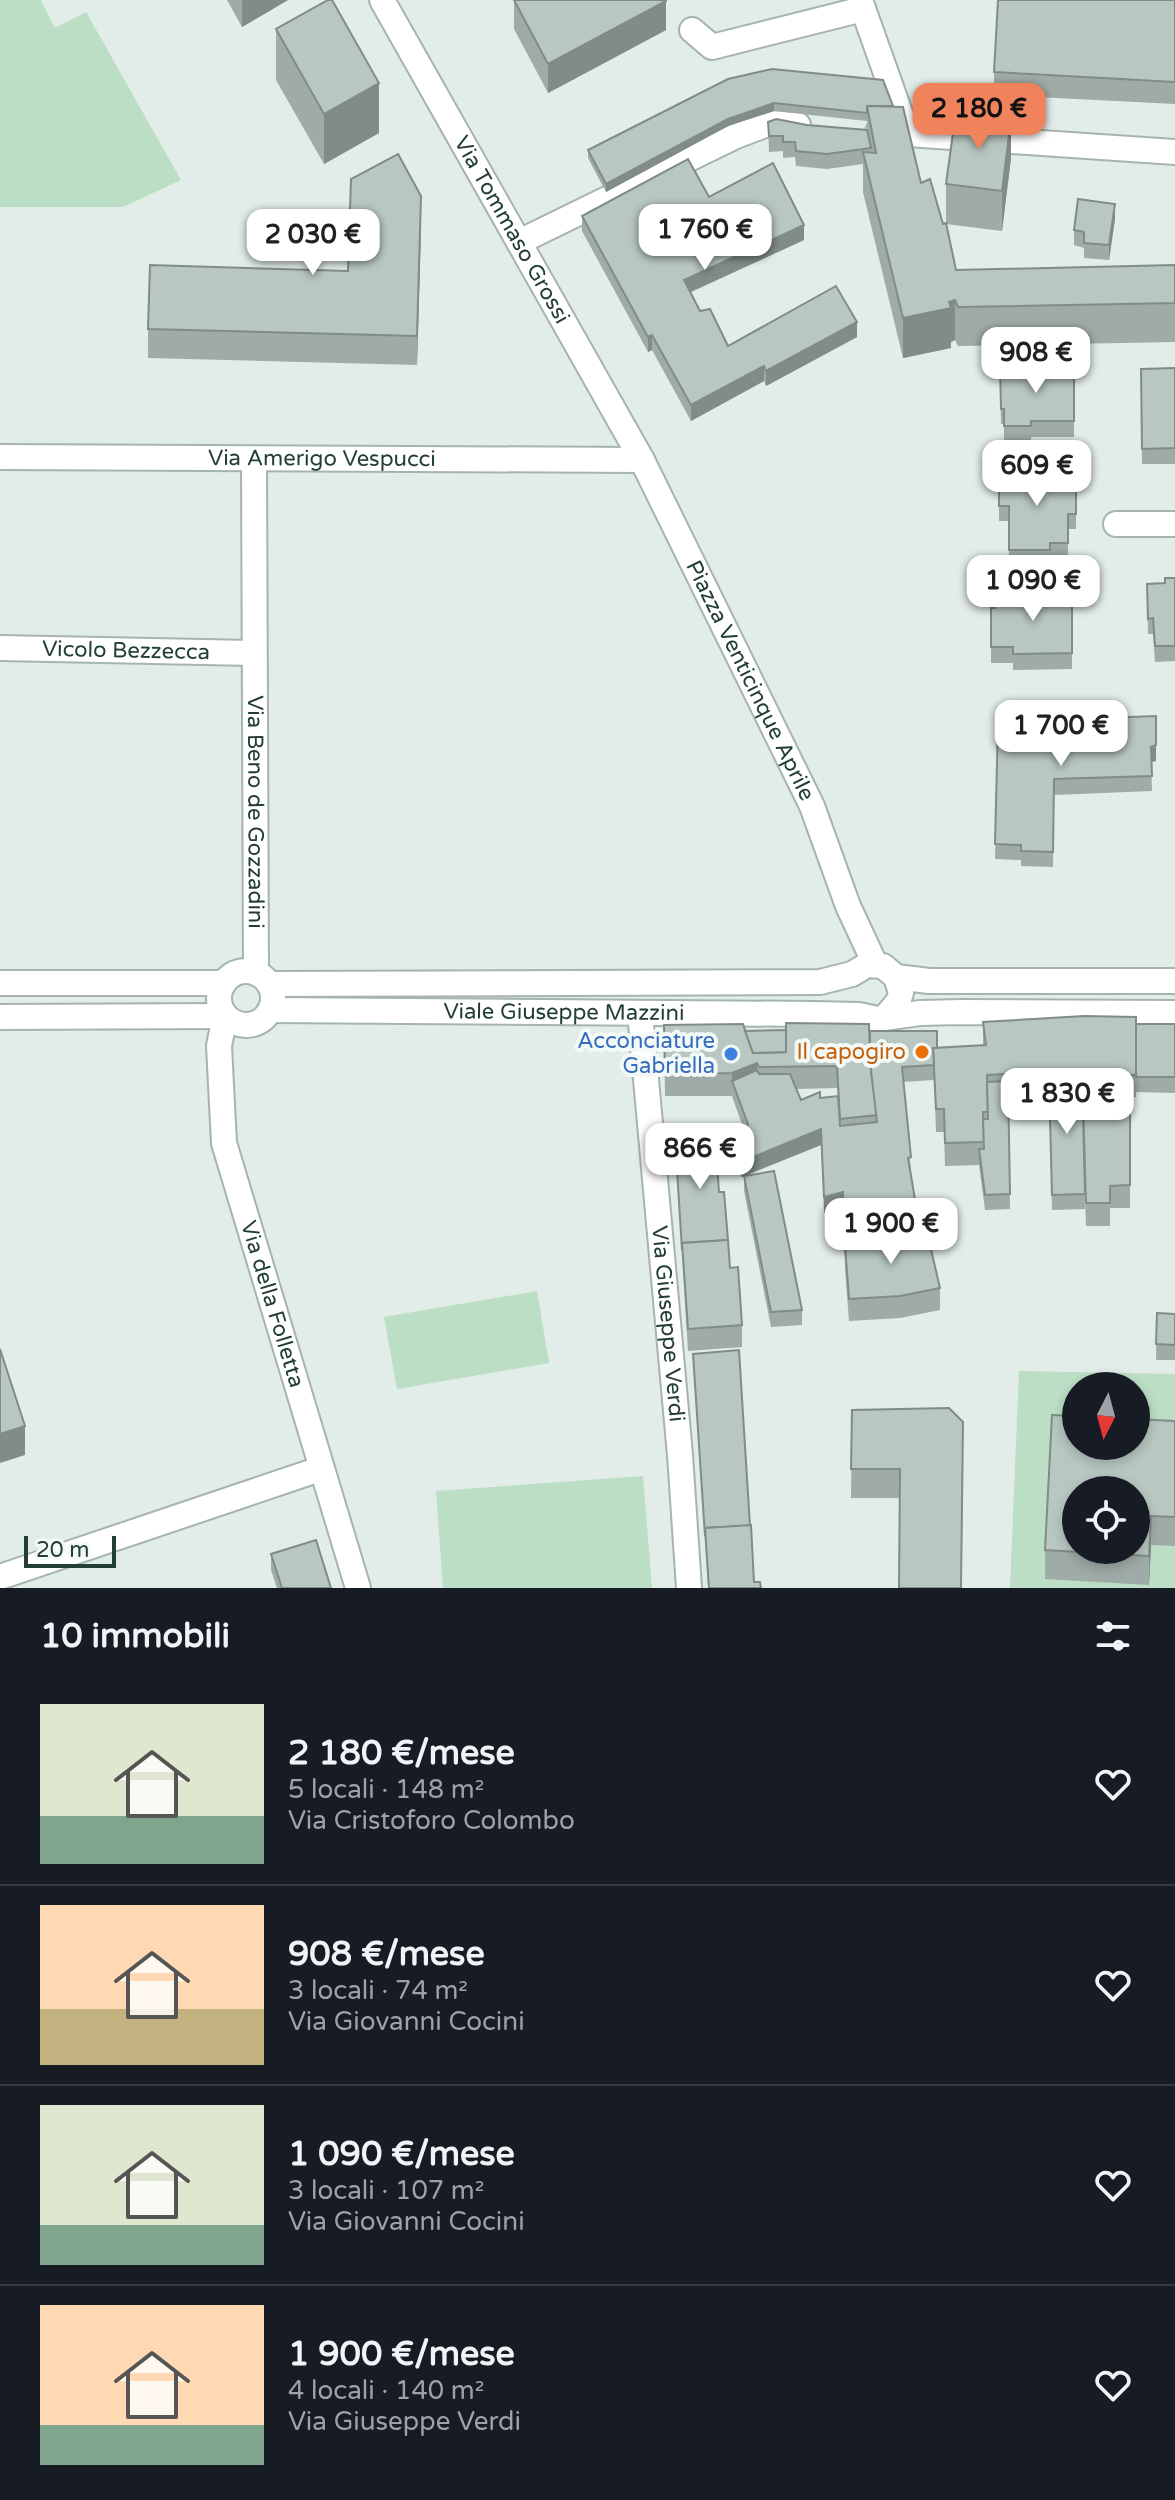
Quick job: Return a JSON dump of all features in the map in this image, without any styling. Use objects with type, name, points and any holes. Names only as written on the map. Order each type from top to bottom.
[{"type":"street","name":"Via Tommaso Grossi","points":[[382,0],[642,460]]},
{"type":"street","points":[[692,30],[712,47],[862,4],[908,135]]},
{"type":"street","points":[[519,242],[736,136],[770,123],[816,127]]},
{"type":"street","points":[[862,131],[1175,152]]},
{"type":"street","name":"Via Amerigo Vespucci","points":[[0,457],[642,460]]},
{"type":"street","name":"Via Beno de Gozzadini","points":[[254,460],[253,653],[262,978]]},
{"type":"street","name":"Piazza Venticinque Aprile","points":[[642,460],[812,806],[848,906],[862,969]]},
{"type":"street","points":[[1116,524],[1175,524]]},
{"type":"street","name":"Vicolo Bezzecca","points":[[0,648],[253,653]]},
{"type":"street","points":[[859,1015],[847,1000],[846,991],[862,969],[891,971],[896,977],[901,993],[898,1002],[886,1016]]},
{"type":"street","name":"Viale Giuseppe Mazzini","points":[[262,978],[820,982],[862,969]]},
{"type":"street","points":[[0,1017],[225,1016],[241,1025],[249,1025],[265,1017],[270,1010],[273,993],[262,978],[238,972],[224,983],[219,999],[225,1016]]},
{"type":"street","points":[[896,977],[940,981],[1175,981]]},
{"type":"street","points":[[0,983],[224,983]]},
{"type":"street","name":"Viale Giuseppe Mazzini","points":[[270,1010],[859,1015],[867,1018],[961,1012],[1175,1013]]},
{"type":"street","name":"Via Giuseppe Verdi","points":[[640,1013],[689,1588]]},
{"type":"street","name":"Via della Folletta","points":[[225,1016],[219,1046],[224,1143],[358,1588]]},
{"type":"street","points":[[0,1577],[320,1469]]},
{"type":"green space","points":[[0,0],[41,0],[55,28],[86,12],[181,180],[123,207],[0,207]]},
{"type":"green space","points":[[537,1291],[549,1363],[397,1389],[384,1317]]},
{"type":"green space","points":[[1019,1371],[1071,1372],[1062,1372],[1062,1460],[1150,1460],[1150,1374],[1175,1374],[1175,1588],[1010,1588]]},
{"type":"green space","points":[[643,1476],[652,1588],[443,1588],[436,1491]]},
{"type":"building","points":[[332,0],[379,83],[324,114],[276,29]]},
{"type":"building","points":[[514,0],[666,0],[666,1],[548,64]]},
{"type":"building","points":[[998,0],[1175,0],[1175,82],[994,72]]},
{"type":"building","points":[[772,69],[883,80],[893,106],[867,106],[867,113],[774,103],[728,119],[606,184],[588,150],[728,79]]},
{"type":"building","points":[[867,106],[903,107],[921,183],[930,179],[943,224],[946,223],[956,270],[1175,265],[1175,303],[958,307],[955,300],[949,302],[951,308],[903,318],[863,152],[876,153]]},
{"type":"building","points":[[956,111],[1011,119],[1002,191],[946,184]]},
{"type":"building","points":[[776,119],[867,130],[871,148],[827,154],[796,151],[795,142],[783,142],[783,136],[769,136],[768,122]]},
{"type":"building","points":[[398,154],[421,196],[417,336],[148,329],[150,265],[348,271],[351,179]]},
{"type":"building","points":[[688,159],[709,197],[773,163],[804,225],[684,280],[700,311],[710,309],[728,346],[836,286],[857,322],[766,371],[764,366],[691,405],[652,335],[648,337],[582,216]]},
{"type":"building","points":[[1078,199],[1115,204],[1109,245],[1084,243],[1084,232],[1074,230]]},
{"type":"building","points":[[1041,365],[1041,370],[1058,369],[1058,376],[1074,376],[1074,421],[1031,421],[1031,426],[1004,426],[1000,366]]},
{"type":"building","points":[[1175,368],[1175,448],[1142,449],[1141,369]]},
{"type":"building","points":[[999,471],[1066,471],[1066,487],[1076,487],[1076,514],[1068,514],[1068,543],[1050,543],[1050,550],[1009,550],[1009,506],[999,506]]},
{"type":"building","points":[[1165,578],[1175,578],[1175,646],[1155,646],[1153,618],[1148,619],[1147,584],[1165,583]]},
{"type":"building","points":[[1072,594],[1072,653],[1013,654],[1013,647],[991,647],[991,608],[995,608],[995,595]]},
{"type":"building","points":[[1156,716],[1156,745],[1151,747],[1152,776],[1054,779],[1053,852],[1021,851],[1021,845],[995,844],[998,722]]},
{"type":"building","points":[[1084,1016],[1136,1017],[1136,1075],[1130,1075],[1130,1185],[1110,1186],[1110,1203],[1086,1203],[1082,1070],[987,1075],[988,1112],[983,1112],[984,1142],[945,1143],[944,1109],[936,1109],[933,1048],[986,1045],[983,1022]]},
{"type":"building","points":[[786,1023],[869,1024],[877,1115],[840,1119],[837,1066],[759,1067],[757,1063],[732,1073],[665,1074],[664,1025],[743,1024],[753,1053],[786,1052]]},
{"type":"building","points":[[1136,1024],[1175,1024],[1175,1077],[1136,1077]]},
{"type":"building","points":[[786,1030],[786,1052],[753,1053],[745,1031]]},
{"type":"building","points":[[870,1031],[937,1031],[937,1048],[933,1048],[934,1065],[902,1067],[911,1157],[908,1158],[920,1229],[845,1245],[845,1252],[843,1192],[824,1197],[821,1129],[741,1162],[734,1133],[746,1129],[748,1124],[732,1081],[757,1070],[759,1074],[790,1074],[801,1100],[820,1092],[820,1098],[838,1096],[840,1126],[877,1122]]},
{"type":"building","points":[[1082,1077],[1085,1194],[1052,1195],[1049,1078]]},
{"type":"building","points":[[1008,1081],[1010,1194],[985,1195],[979,1149],[984,1149],[983,1119],[988,1119],[987,1082]]},
{"type":"building","points":[[715,1136],[719,1192],[724,1192],[728,1240],[682,1243],[682,1250],[675,1138]]},
{"type":"building","points":[[774,1171],[802,1310],[771,1312],[744,1176]]},
{"type":"building","points":[[926,1228],[940,1288],[900,1296],[849,1299],[845,1245]]},
{"type":"building","points":[[728,1240],[730,1268],[738,1267],[742,1325],[688,1329],[682,1243]]},
{"type":"building","points":[[1157,1313],[1175,1314],[1175,1345],[1156,1344]]},
{"type":"building","points":[[0,1349],[25,1426],[0,1434]]},
{"type":"building","points":[[739,1350],[750,1526],[705,1528],[705,1536],[693,1354]]},
{"type":"building","points":[[949,1408],[963,1422],[961,1588],[899,1588],[900,1469],[851,1469],[852,1410]]},
{"type":"building","points":[[1052,1415],[1062,1415],[1062,1460],[1150,1460],[1150,1420],[1175,1421],[1175,1517],[1151,1516],[1150,1536],[1150,1476],[1062,1476],[1062,1551],[1045,1550]]},
{"type":"building","points":[[751,1525],[754,1582],[760,1582],[761,1588],[709,1588],[705,1528]]},
{"type":"building","points":[[316,1540],[331,1588],[282,1588],[271,1554]]},
{"type":"place","name":"Il capogiro","points":[[922,1052]]},
{"type":"place","name":"Acconciature Gabriella","points":[[731,1054]]}]
